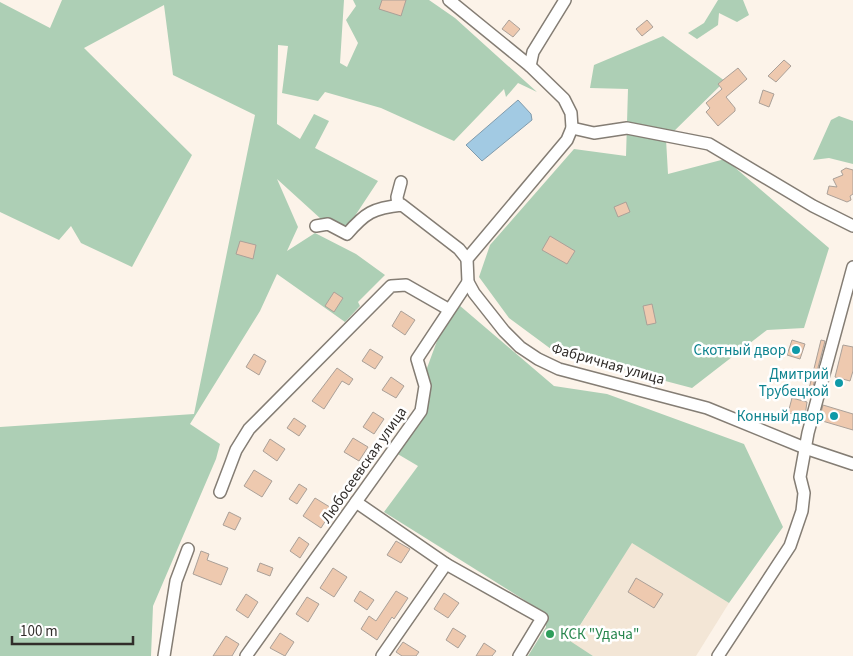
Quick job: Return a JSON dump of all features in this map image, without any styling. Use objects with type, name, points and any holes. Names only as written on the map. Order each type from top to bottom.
[{"type":"street","points":[[449,0],[530,66],[564,99],[571,113],[572,128],[567,140],[555,158],[467,259]]},
{"type":"street","points":[[530,66],[533,52],[565,0]]},
{"type":"street","points":[[572,128],[594,133],[627,128],[709,144],[813,206],[853,226]]},
{"type":"street","points":[[398,205],[401,182]]},
{"type":"street","points":[[316,226],[328,224],[347,234],[364,214],[382,207],[402,205],[459,248],[467,259],[468,282]]},
{"type":"street","points":[[718,656],[790,546],[802,511],[804,494],[800,477],[805,448],[853,267]]},
{"type":"street","name":"Любосеевская улица","points":[[246,656],[421,411],[425,386],[417,359],[448,309],[468,282]]},
{"type":"street","name":"Фабричная улица","points":[[468,282],[504,331],[520,347],[538,359],[559,369],[707,408],[805,448],[853,464]]},
{"type":"street","points":[[220,492],[236,450],[249,429],[391,286],[406,285],[448,309]]},
{"type":"street","points":[[356,502],[446,564],[542,618],[538,628],[519,656]]},
{"type":"street","points":[[164,656],[176,581],[188,549]]},
{"type":"street","points":[[382,656],[446,564]]},
{"type":"shaded area","points":[[632,542],[729,603],[696,656],[593,656],[570,642]]},
{"type":"green space","points":[[62,0],[344,0],[340,63],[347,67],[358,43],[346,20],[356,6],[353,0],[429,0],[455,18],[537,92],[518,83],[506,97],[504,89],[454,141],[381,108],[325,92],[318,101],[282,93],[288,46],[278,45],[277,124],[300,139],[314,114],[329,121],[315,148],[378,181],[345,231],[321,219],[277,179],[298,227],[287,251],[315,233],[356,254],[385,275],[358,302],[360,306],[345,322],[277,274],[260,311],[190,424],[220,444],[216,459],[153,606],[151,656],[0,656],[0,427],[194,414],[255,115],[173,75],[164,5],[84,48],[192,155],[132,267],[81,243],[71,226],[59,240],[0,212],[0,2],[50,28]]},
{"type":"green space","points":[[718,0],[743,0],[749,15],[737,22],[719,13],[718,25],[697,39],[688,33],[704,23]]},
{"type":"green space","points":[[663,36],[725,81],[666,139],[668,174],[725,159],[829,248],[804,328],[767,330],[692,388],[555,352],[509,318],[479,277],[490,245],[574,149],[626,156],[628,89],[590,88],[594,65]]},
{"type":"green space","points":[[839,116],[853,121],[853,164],[829,158],[813,160],[831,120]]},
{"type":"green space","points":[[459,305],[554,386],[607,394],[744,444],[783,527],[729,603],[632,543],[570,641],[593,656],[528,656],[546,627],[545,613],[384,512],[418,466],[396,453],[427,406],[427,368],[444,322]]},
{"type":"water","points":[[518,100],[531,114],[532,120],[482,161],[466,145]]},
{"type":"building","points":[[382,0],[406,0],[401,16],[379,9]]},
{"type":"building","points":[[509,20],[520,29],[513,37],[502,29]]},
{"type":"building","points":[[647,20],[653,27],[642,36],[636,29]]},
{"type":"building","points":[[784,60],[791,66],[776,82],[768,76]]},
{"type":"building","points":[[738,68],[747,79],[726,97],[735,108],[735,111],[718,126],[706,112],[710,108],[706,103],[722,89],[718,84]]},
{"type":"building","points":[[763,90],[774,94],[769,107],[759,103]]},
{"type":"building","points":[[846,168],[853,170],[853,194],[850,196],[851,200],[847,202],[827,194],[829,186],[837,187],[833,179],[843,175],[841,171]]},
{"type":"building","points":[[626,202],[630,212],[618,217],[614,207]]},
{"type":"building","points":[[550,236],[575,251],[567,264],[542,250]]},
{"type":"building","points":[[240,241],[256,245],[253,259],[236,254]]},
{"type":"building","points":[[334,292],[343,298],[334,312],[325,306]]},
{"type":"building","points":[[652,304],[656,323],[647,325],[643,306]]},
{"type":"building","points":[[401,311],[415,320],[405,335],[392,326]]},
{"type":"building","name":"Скотный двор","points":[[792,340],[805,344],[800,359],[787,355]]},
{"type":"building","points":[[821,340],[825,341],[811,394],[808,393]]},
{"type":"building","points":[[843,345],[853,347],[853,371],[850,381],[835,377]]},
{"type":"building","points":[[370,349],[383,357],[375,369],[362,361]]},
{"type":"building","points":[[254,354],[266,361],[259,375],[246,367]]},
{"type":"building","points":[[337,368],[353,379],[349,385],[342,381],[324,409],[312,401]]},
{"type":"building","points":[[391,377],[404,386],[396,398],[382,390]]},
{"type":"building","points":[[792,398],[807,402],[805,416],[788,413]]},
{"type":"building","name":"Конный двор","points":[[823,405],[853,414],[853,430],[819,420]]},
{"type":"building","points":[[373,412],[384,419],[374,434],[363,427]]},
{"type":"building","points":[[294,418],[306,426],[299,436],[287,428]]},
{"type":"building","points":[[353,438],[368,447],[359,461],[344,452]]},
{"type":"building","points":[[270,439],[285,449],[277,461],[263,451]]},
{"type":"building","points":[[254,470],[272,481],[262,497],[244,486]]},
{"type":"building","points":[[299,484],[307,489],[297,504],[289,499]]},
{"type":"building","points":[[315,498],[333,509],[321,528],[303,516]]},
{"type":"building","points":[[229,512],[241,518],[235,530],[223,525]]},
{"type":"building","points":[[299,537],[309,544],[300,558],[290,551]]},
{"type":"building","points":[[396,541],[410,549],[401,563],[387,555]]},
{"type":"building","points":[[201,551],[209,554],[207,560],[228,568],[221,585],[193,574]]},
{"type":"building","points":[[260,563],[273,568],[270,576],[257,571]]},
{"type":"building","points":[[333,568],[347,577],[334,597],[320,588]]},
{"type":"building","points":[[636,578],[663,594],[654,608],[628,592]]},
{"type":"building","points":[[360,591],[374,600],[367,610],[354,601]]},
{"type":"building","points":[[396,591],[408,598],[394,619],[392,617],[377,640],[361,629],[369,616],[376,621]]},
{"type":"building","points":[[444,593],[459,603],[448,618],[434,609]]},
{"type":"building","points":[[246,594],[258,602],[248,618],[236,610]]},
{"type":"building","points":[[307,597],[319,604],[308,622],[296,614]]},
{"type":"building","points":[[453,628],[466,636],[458,648],[446,640]]},
{"type":"building","points":[[280,633],[294,642],[285,656],[270,648]]},
{"type":"building","points":[[226,636],[239,644],[232,656],[213,656]]},
{"type":"building","points":[[403,642],[419,652],[416,656],[402,656],[396,652]]},
{"type":"building","points":[[484,643],[496,651],[492,656],[476,656]]},
{"type":"place","name":"Скотный двор","points":[[796,350]]},
{"type":"place","name":"Дмитрий Трубецкой","points":[[839,383]]},
{"type":"place","name":"Конный двор","points":[[834,416]]},
{"type":"place","name":"КСК \"Удача\"","points":[[550,634]]}]
